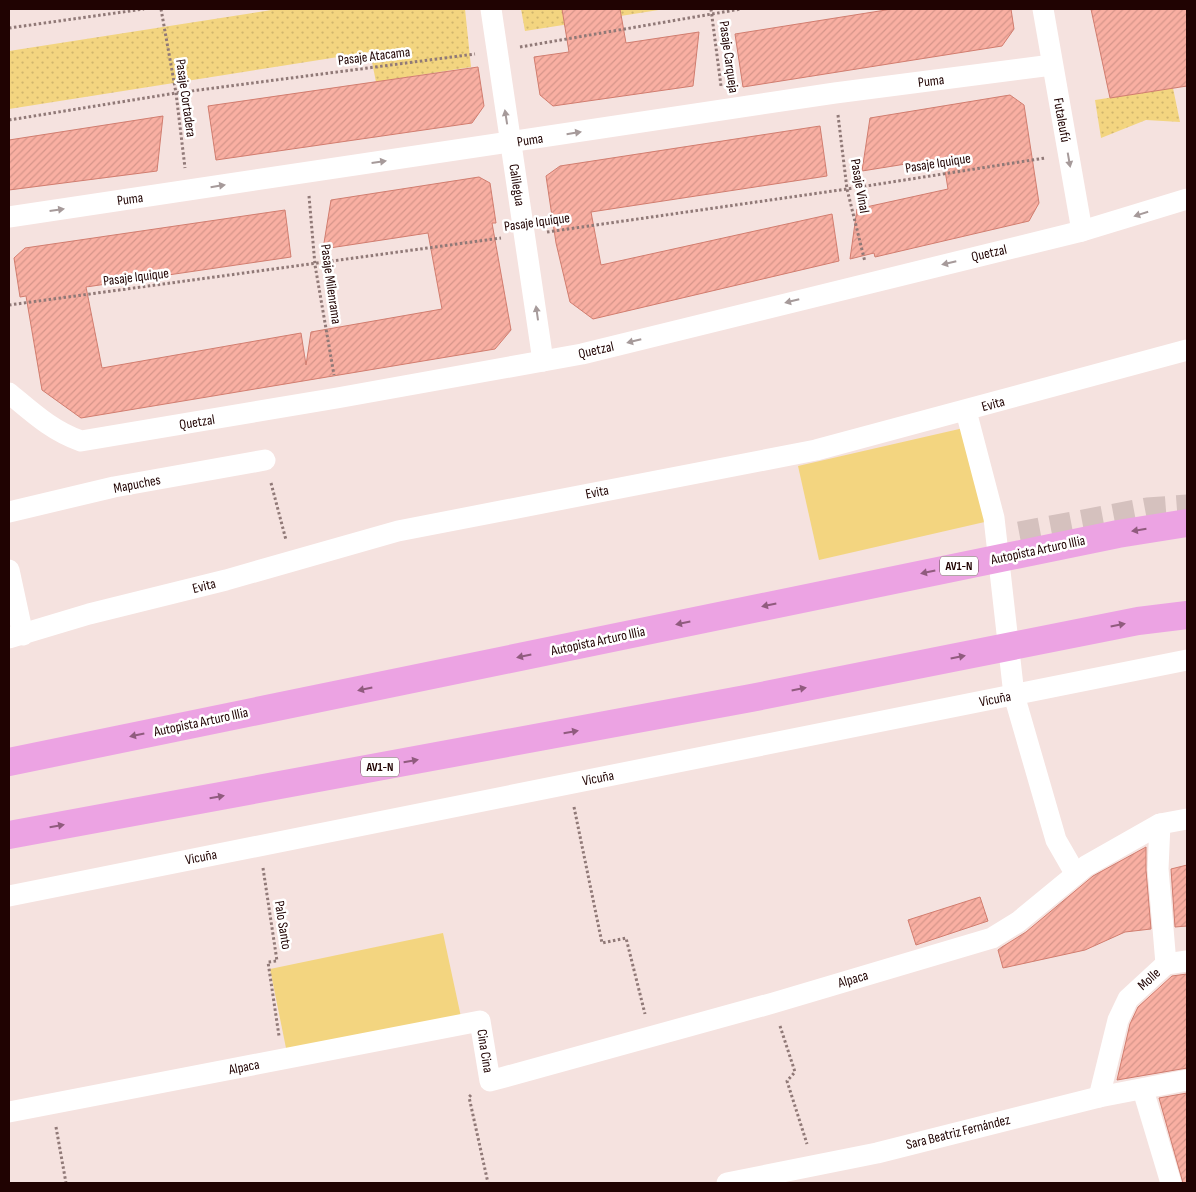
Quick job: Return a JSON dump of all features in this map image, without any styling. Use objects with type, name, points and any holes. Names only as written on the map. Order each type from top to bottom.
[{"type":"highway","name":"Autopista Arturo Illia","points":[[9,762],[1118,534],[1187,523]]},
{"type":"highway","name":"AV1-N","points":[[9,835],[741,700],[1138,621],[1187,615]]},
{"type":"street","name":"Calilegua","points":[[491,9],[544,361]]},
{"type":"street","name":"Futaleufú","points":[[1043,9],[1082,232]]},
{"type":"street","name":"Puma","points":[[9,217],[510,143],[724,109],[1052,65]]},
{"type":"street","name":"Quetzal","points":[[9,393],[60,434],[81,441],[582,354],[870,282],[1082,232],[1187,199]]},
{"type":"street","name":"Evita","points":[[16,636],[89,614],[226,580],[398,531],[816,450],[1187,350]]},
{"type":"street","points":[[966,411],[994,518],[1014,695],[1056,840],[1075,873]]},
{"type":"street","name":"Mapuches","points":[[9,512],[114,487],[265,460]]},
{"type":"street","points":[[9,570],[16,636]]},
{"type":"street","name":"Vicuña","points":[[9,896],[1187,660]]},
{"type":"street","name":"Alpaca","points":[[490,1081],[772,1003],[992,938],[1018,922],[1075,873],[1160,824],[1187,819]]},
{"type":"street","name":"Molle","points":[[1099,1096],[1118,1020],[1128,999],[1166,964],[1158,869],[1160,824]]},
{"type":"street","points":[[1166,964],[1187,961]]},
{"type":"street","name":"Alpaca","points":[[9,1112],[480,1021]]},
{"type":"street","name":"Cina Cina","points":[[480,1021],[490,1081]]},
{"type":"street","name":"Sara Beatriz Fernández","points":[[727,1183],[877,1153],[1099,1096],[1144,1090],[1187,1080]]},
{"type":"street","points":[[1144,1090],[1171,1183]]},
{"type":"path","points":[[9,28],[144,9]]},
{"type":"path","name":"Pasaje Cortadera","points":[[160,9],[176,93],[188,191]]},
{"type":"path","name":"Pasaje Atacama","points":[[9,120],[176,93],[496,52],[711,11],[741,9]]},
{"type":"path","name":"Pasaje Carqueja","points":[[711,11],[724,109]]},
{"type":"path","name":"Pasaje Vinal","points":[[835,93],[847,189],[870,282]]},
{"type":"path","name":"Pasaje Iquique","points":[[9,305],[315,265],[847,189],[1068,154]]},
{"type":"path","name":"Pasaje Milenrama","points":[[307,173],[315,265],[337,398]]},
{"type":"path","points":[[265,460],[291,560]]},
{"type":"path","points":[[569,784],[602,943],[626,938],[650,1036]]},
{"type":"path","name":"Palo Santo","points":[[259,846],[277,961],[268,962],[283,1059]]},
{"type":"path","points":[[772,1003],[795,1072],[787,1081],[814,1166]]},
{"type":"path","points":[[488,1183],[469,1097],[490,1081]]},
{"type":"path","points":[[52,1104],[66,1183]]},
{"type":"shaded area","points":[[278,9],[465,9],[471,67],[376,82],[370,52],[9,109],[9,51]]},
{"type":"shaded area","points":[[521,9],[665,9],[525,31]]},
{"type":"shaded area","points":[[1173,88],[1180,122],[1146,120],[1101,138],[1095,100]]},
{"type":"shaded area","points":[[968,427],[989,521],[819,560],[798,466]]},
{"type":"shaded area","points":[[443,933],[461,1017],[287,1053],[270,969]]},
{"type":"building","points":[[562,9],[620,9],[626,43],[699,32],[693,86],[553,106],[540,95],[534,57],[569,52]]},
{"type":"building","points":[[892,9],[1011,9],[1014,29],[1002,46],[743,87],[735,34]]},
{"type":"building","points":[[1091,9],[1187,9],[1187,86],[1110,98]]},
{"type":"building","points":[[478,67],[484,106],[472,123],[216,160],[208,106]]},
{"type":"building","points":[[1010,95],[1024,105],[1039,203],[1029,221],[875,257],[874,253],[850,259],[857,209],[948,189],[943,158],[862,171],[870,118]]},
{"type":"building","points":[[163,116],[157,171],[9,190],[9,140]]},
{"type":"building","points":[[820,126],[827,176],[591,212],[601,265],[832,214],[839,261],[593,319],[570,302],[556,243],[546,176],[560,166]]},
{"type":"building","points":[[479,177],[490,183],[496,223],[492,223],[511,330],[495,349],[81,418],[42,390],[26,296],[20,297],[14,258],[25,248],[285,210],[291,257],[86,287],[102,368],[301,333],[306,365],[311,332],[442,309],[428,233],[323,249],[331,200]]},
{"type":"building","points":[[1146,847],[1151,929],[1125,932],[1085,950],[1003,968],[998,950],[1026,932],[1093,876]]},
{"type":"building","points":[[1187,865],[1187,926],[1175,927],[1171,869]]},
{"type":"building","points":[[980,897],[988,921],[916,945],[908,920]]},
{"type":"building","points":[[1187,974],[1187,1068],[1117,1080],[1130,1024],[1138,1007],[1172,976]]},
{"type":"building","points":[[1187,1093],[1187,1183],[1183,1183],[1159,1098]]},
{"type":"tunnel","points":[[1019,532],[1147,508],[1187,505]]}]
